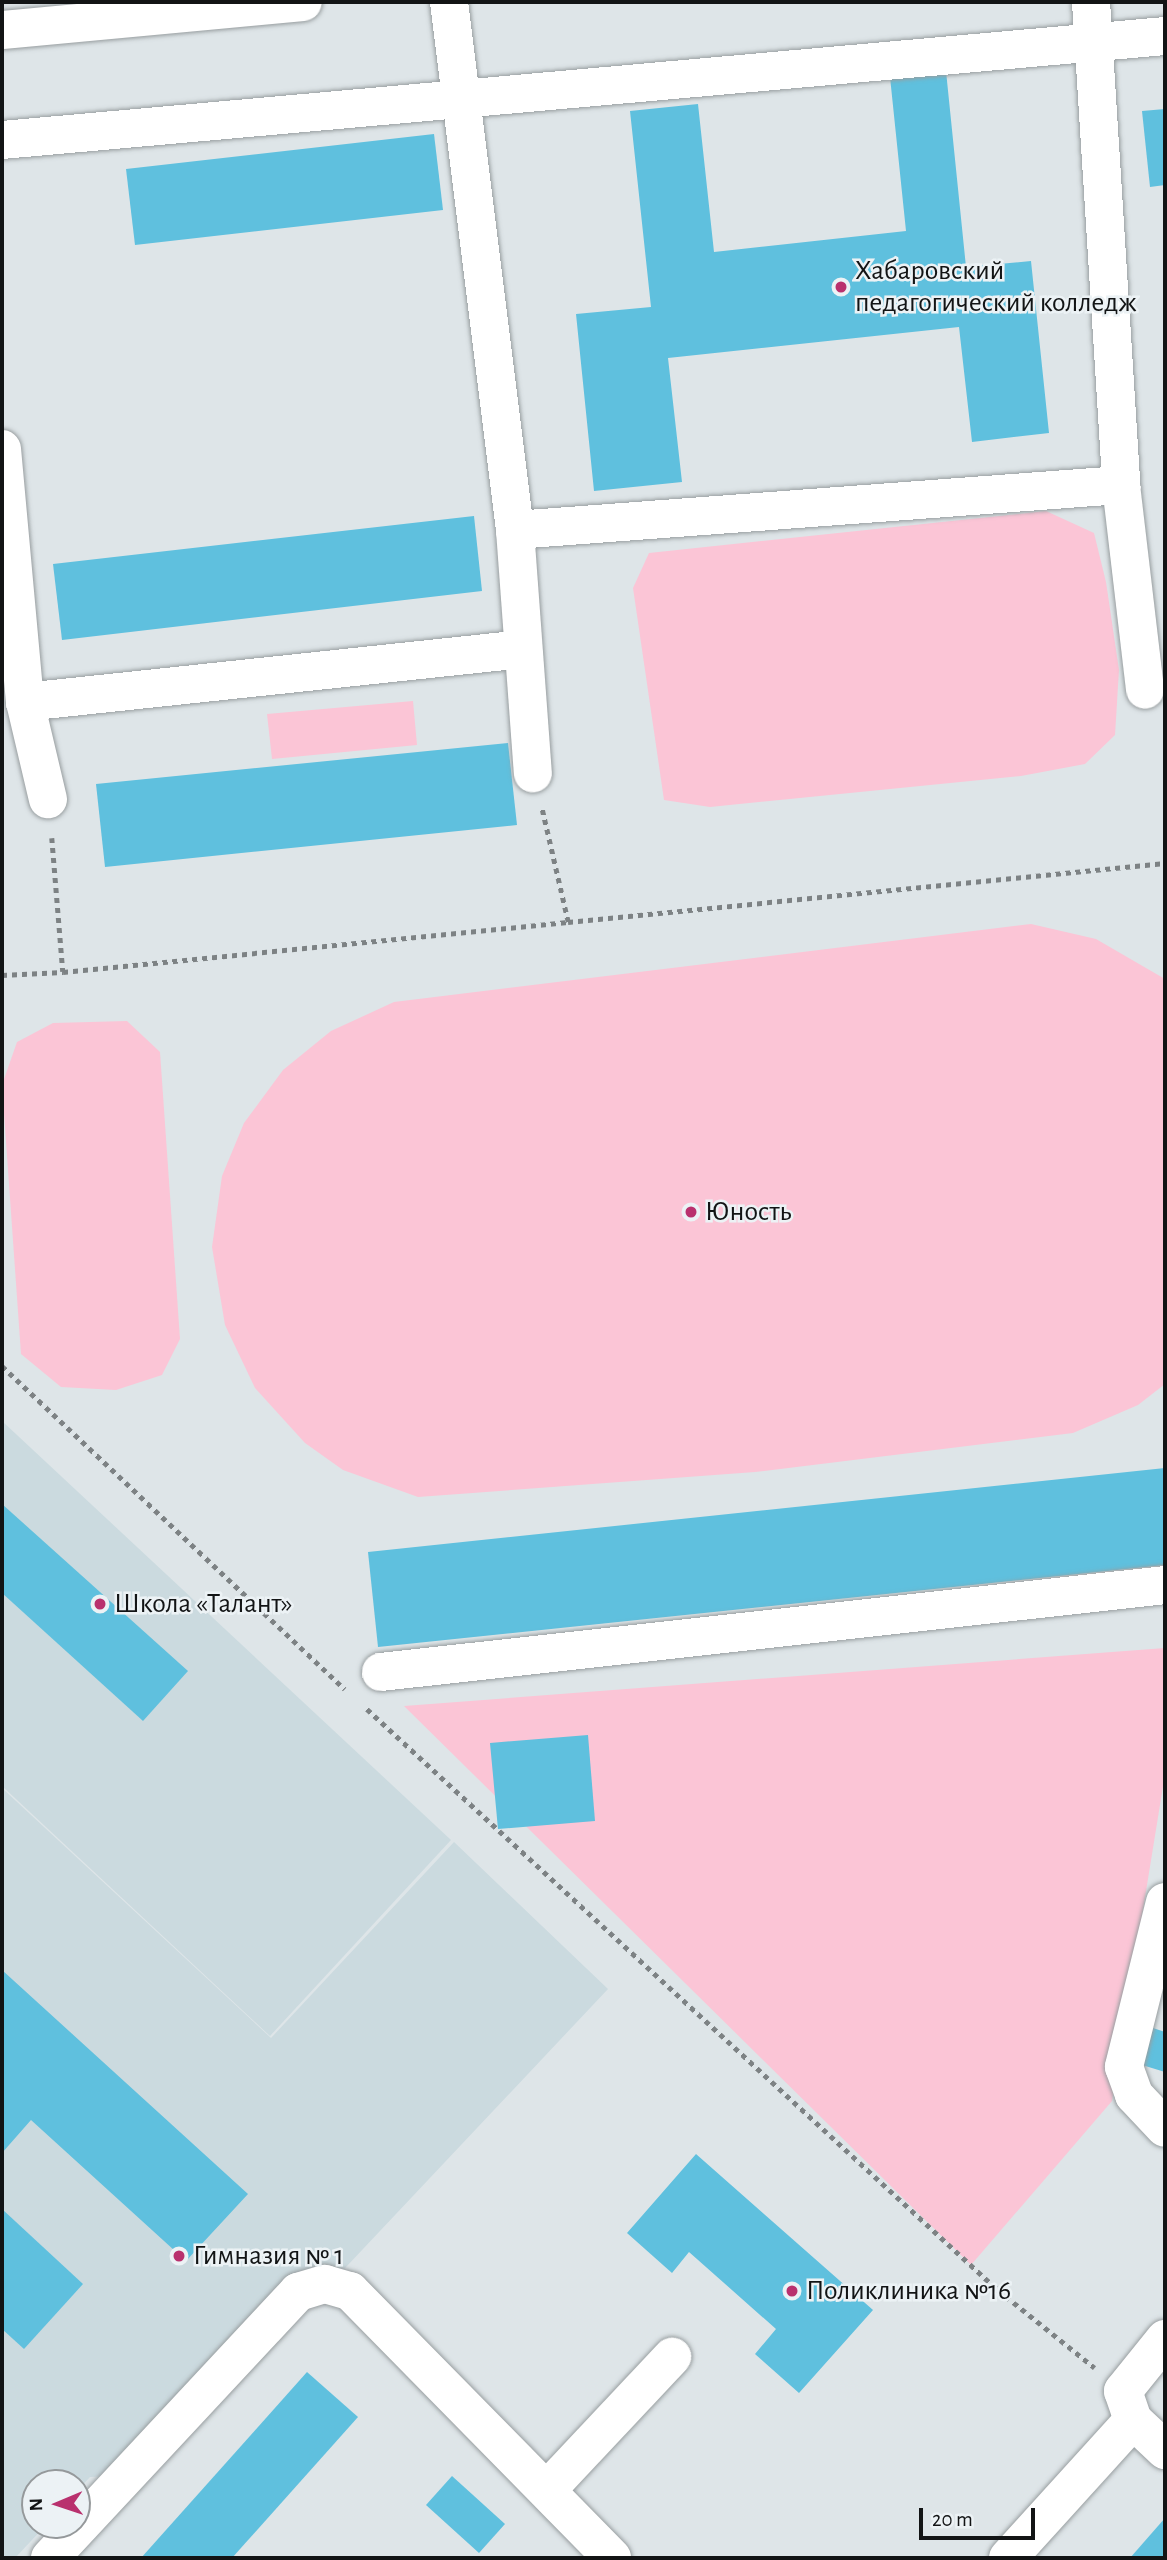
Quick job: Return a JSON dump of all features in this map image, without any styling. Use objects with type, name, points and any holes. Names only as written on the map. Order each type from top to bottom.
[{"type":"lane","points":[[2,30],[303,2]]},
{"type":"lane","points":[[449,2],[459,99],[515,530],[533,773]]},
{"type":"lane","points":[[1091,2],[1121,485],[1151,627],[1145,690]]},
{"type":"lane","points":[[2,140],[1165,36]]},
{"type":"lane","points":[[2,449],[25,702],[48,799]]},
{"type":"lane","points":[[515,530],[1121,485]]},
{"type":"lane","points":[[25,702],[523,649]]},
{"type":"lane","points":[[367,1684],[1165,1585]]},
{"type":"lane","points":[[1165,1902],[1124,2067],[1134,2095],[1165,2128]]},
{"type":"lane","points":[[50,2558],[298,2292],[318,2285],[350,2291],[612,2558]]},
{"type":"lane","points":[[1008,2558],[1128,2405],[1165,2339]]},
{"type":"lane","points":[[548,2490],[672,2357]]},
{"type":"lane","points":[[1128,2405],[1165,2450]]},
{"type":"path","points":[[533,773],[568,922]]},
{"type":"path","points":[[48,799],[63,972]]},
{"type":"path","points":[[2,975],[63,972],[1165,863]]},
{"type":"path","points":[[2,1366],[367,1684]]},
{"type":"path","points":[[362,1705],[998,2290],[1128,2405]]},
{"type":"shaded area","points":[[1046,511],[1094,533],[1106,582],[1119,670],[1115,735],[1085,764],[1021,776],[710,807],[664,800],[633,588],[649,553]]},
{"type":"shaded area","points":[[413,701],[417,745],[272,759],[267,714]]},
{"type":"shaded area","name":"Юность","points":[[1031,924],[1096,939],[1165,979],[1165,1384],[1138,1405],[1073,1433],[755,1472],[418,1497],[343,1470],[305,1443],[255,1388],[225,1325],[212,1247],[222,1176],[244,1123],[283,1070],[331,1031],[394,1002]]},
{"type":"shaded area","points":[[127,1021],[160,1052],[180,1339],[162,1375],[116,1390],[61,1387],[21,1354],[2,1085],[17,1042],[53,1023]]},
{"type":"shaded area","name":"Школа «Талант»","points":[[2,1421],[451,1840],[270,2036],[2,1786]]},
{"type":"shaded area","points":[[1165,1648],[1165,1774],[1112,2101],[971,2265],[404,1706]]},
{"type":"shaded area","name":"Гимназия № 1","points":[[2,1788],[271,2038],[454,1842],[608,1989],[151,2474],[91,2477],[91,2469],[21,2469],[21,2539],[33,2539],[15,2558],[2,2558]]},
{"type":"building","name":"Хабаровский педагогический колледж","points":[[946,71],[966,267],[1031,261],[1049,433],[972,442],[959,327],[668,358],[682,482],[594,491],[576,314],[651,307],[630,111],[698,104],[714,252],[906,231],[890,77]]},
{"type":"building","points":[[1165,109],[1165,185],[1150,187],[1142,111]]},
{"type":"building","points":[[434,134],[443,210],[135,245],[126,169]]},
{"type":"building","points":[[474,516],[482,591],[62,640],[53,564]]},
{"type":"building","points":[[508,743],[517,825],[105,867],[96,784]]},
{"type":"building","points":[[1165,1468],[1165,1565],[378,1647],[368,1552]]},
{"type":"building","points":[[2,1504],[188,1671],[143,1721],[2,1593]]},
{"type":"building","points":[[588,1735],[595,1821],[498,1829],[490,1743]]},
{"type":"building","points":[[2,1970],[248,2194],[186,2261],[31,2120],[2,2153]]},
{"type":"building","points":[[1153,2028],[1165,2032],[1165,2072],[1142,2065]]},
{"type":"building","name":"Поликлиника №16","points":[[696,2154],[873,2310],[799,2393],[755,2354],[776,2329],[689,2252],[672,2273],[627,2233]]},
{"type":"building","points":[[2,2209],[83,2284],[24,2349],[2,2329]]},
{"type":"building","points":[[307,2372],[358,2417],[232,2558],[141,2558]]},
{"type":"building","points":[[452,2476],[505,2524],[479,2553],[426,2505]]},
{"type":"building","points":[[1165,2518],[1165,2558],[1130,2558]]},
{"type":"place","name":"Хабаровский педагогический колледж","points":[[841,287]]},
{"type":"place","name":"Юность","points":[[691,1212]]},
{"type":"place","name":"Школа «Талант»","points":[[100,1604]]},
{"type":"place","name":"Гимназия № 1","points":[[179,2256]]},
{"type":"place","name":"Поликлиника №16","points":[[792,2291]]}]
